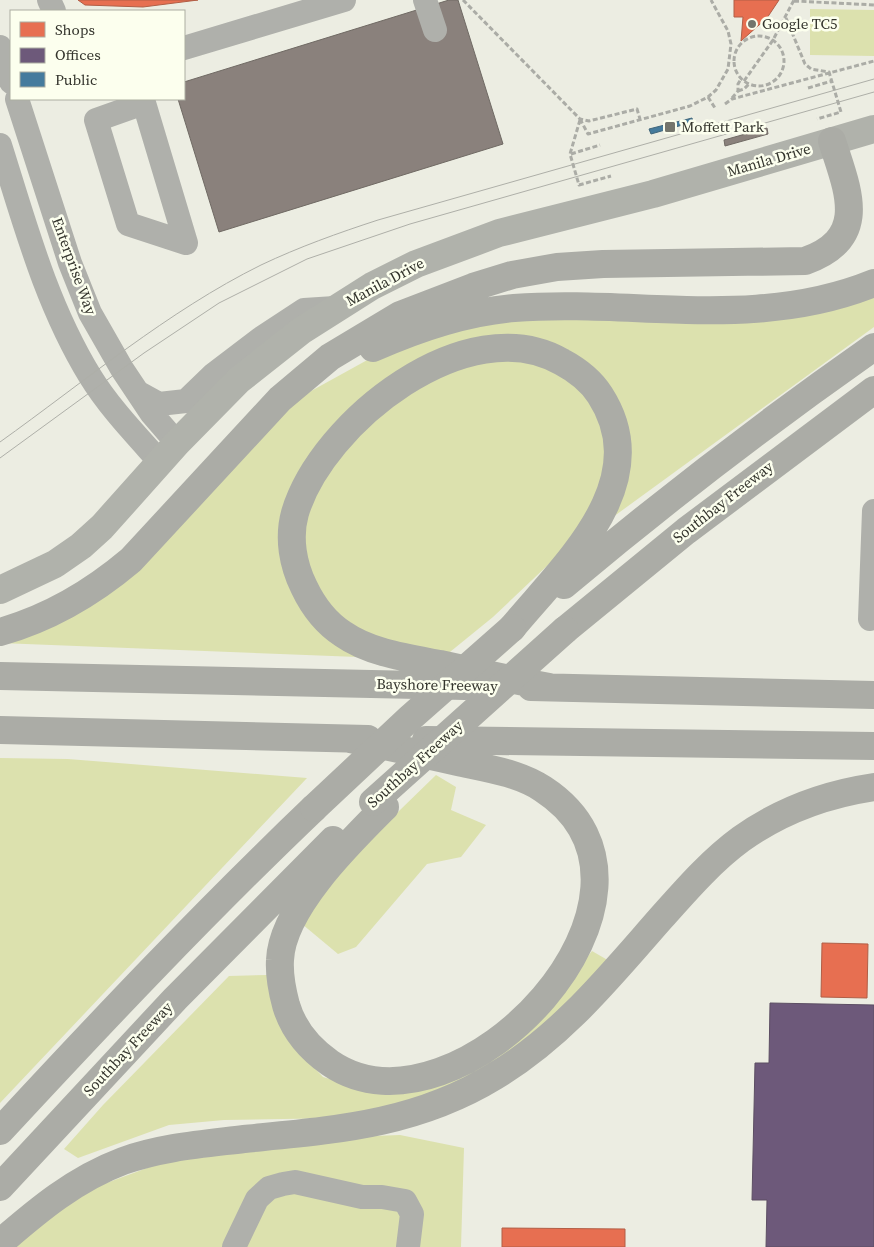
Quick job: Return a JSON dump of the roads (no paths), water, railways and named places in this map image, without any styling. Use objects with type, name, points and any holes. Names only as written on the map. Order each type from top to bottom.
[{"type":"highway","points":[[0,632],[56,611],[106,581],[131,560],[280,399],[330,357],[400,315],[473,286],[512,275],[557,267],[603,264],[805,261],[824,254],[838,242],[847,224],[850,208],[846,186],[832,141]]},
{"type":"highway","points":[[280,399],[371,348],[409,332],[480,313],[514,308],[756,310],[813,302],[874,283]]},
{"type":"highway","points":[[0,1131],[226,891],[410,718],[512,628],[652,511],[788,408],[874,346]]},
{"type":"highway","points":[[512,628],[593,529],[609,500],[618,455],[615,431],[608,408],[594,386],[574,368],[550,354],[521,347],[487,349],[454,358],[415,376],[380,398],[349,427],[324,457],[306,488],[295,514],[292,538],[294,559],[310,600],[324,618],[343,634],[368,646],[401,656],[549,687]]},
{"type":"highway","name":"Southbay Freeway","points":[[0,1187],[182,992],[271,900],[379,804],[509,679],[686,530],[874,390]]},
{"type":"highway","name":"Bayshore Freeway","points":[[0,676],[549,687],[874,696]]},
{"type":"highway","points":[[0,730],[350,738],[874,746]]},
{"type":"highway","points":[[350,738],[486,768],[514,776],[542,788],[565,807],[580,825],[590,849],[595,868],[594,902],[580,945],[542,1001],[512,1030],[487,1048],[421,1079],[391,1083],[363,1079],[341,1071],[321,1057],[302,1038],[288,1014],[281,986],[280,958],[287,929],[303,900],[379,804]]},
{"type":"highway","points":[[0,1243],[52,1198],[84,1178],[123,1161],[191,1145],[346,1128],[395,1119],[447,1101],[494,1077],[541,1046],[585,1004],[698,878],[742,839],[803,806],[851,791],[874,787]]},
{"type":"main road","name":"Manila Drive","points":[[0,590],[26,580],[55,564],[81,546],[102,527],[169,452],[239,380],[269,355],[335,308],[416,264],[499,233],[653,194],[874,129]]},
{"type":"street","points":[[425,0],[435,30]]},
{"type":"street","points":[[185,48],[339,1]]},
{"type":"street","points":[[0,47],[10,79]]},
{"type":"street","points":[[0,104],[13,100]]},
{"type":"street","name":"Enterprise Way","points":[[16,100],[78,288],[102,336],[152,414],[169,452]]},
{"type":"street","points":[[143,101],[172,196],[186,243],[128,224],[96,120],[143,101]]},
{"type":"street","name":"Enterprise Way","points":[[0,145],[40,271],[62,325],[98,387],[169,452]]},
{"type":"street","points":[[139,393],[159,404],[186,401],[214,374],[260,339],[304,310],[335,308]]},
{"type":"street","points":[[870,619],[874,511]]},
{"type":"street","points":[[234,1247],[257,1199],[269,1188],[295,1182],[362,1197],[382,1197],[405,1202],[412,1214],[408,1247]]},
{"type":"tram line","points":[[0,442],[160,325],[227,283],[290,252],[378,220],[874,79]]},
{"type":"tram line","points":[[0,458],[144,353],[219,303],[307,259],[410,224],[874,92]]},
{"type":"place","name":"Google TC5","points":[[752,24]]},
{"type":"place","name":"Moffett Park","points":[[670,127]]}]
